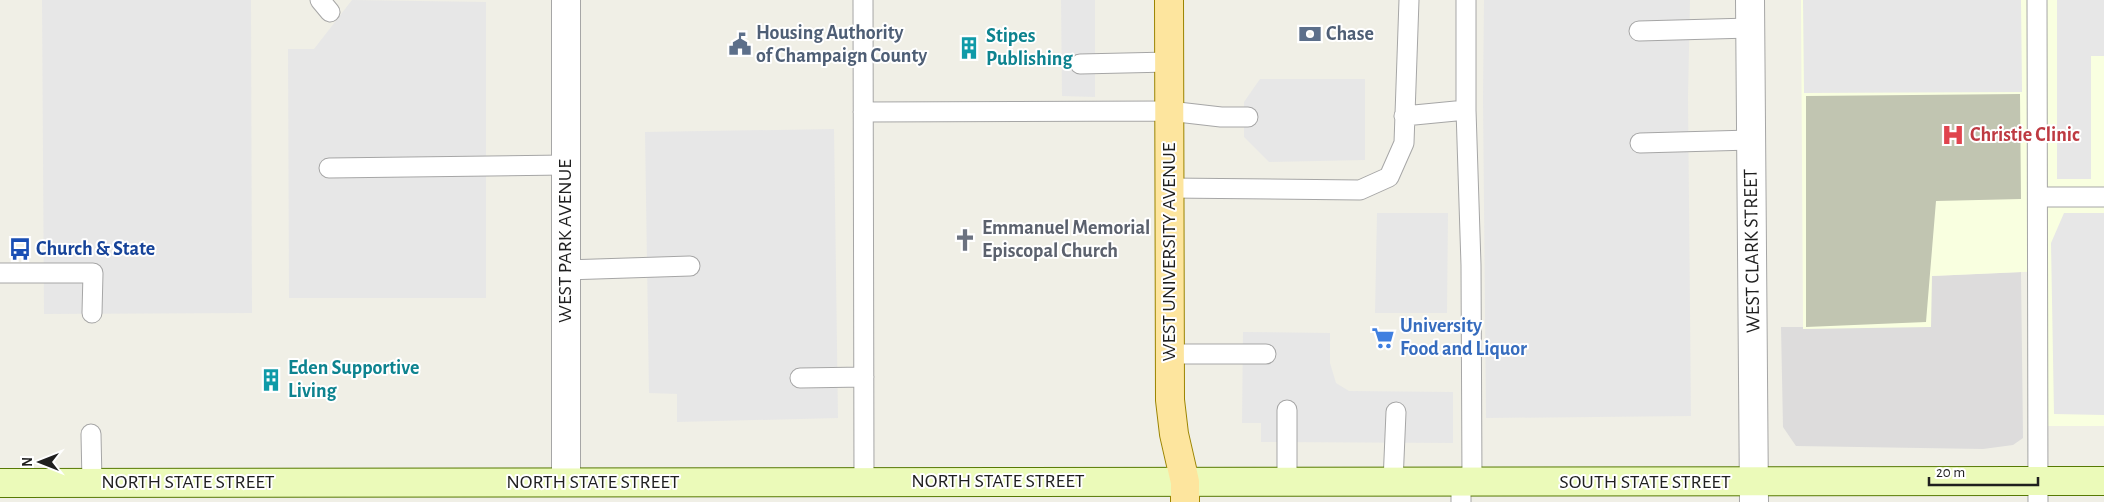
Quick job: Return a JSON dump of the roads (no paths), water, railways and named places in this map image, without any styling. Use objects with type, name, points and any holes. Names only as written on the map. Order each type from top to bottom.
[{"type":"main road","name":"WEST UNIVERSITY AVENUE","points":[[1169,0],[1170,409],[1185,492]]},
{"type":"main road","name":"NORTH STATE STREET","points":[[0,483],[864,481],[1185,492]]},
{"type":"main road","name":"SOUTH STATE STREET","points":[[1185,492],[1288,482],[1393,482],[1464,489],[2038,492],[2104,481]]},
{"type":"street","name":"WEST PARK AVENUE","points":[[566,0],[566,482]]},
{"type":"street","name":"WEST CLARK STREET","points":[[1750,0],[1754,492]]},
{"type":"lane","points":[[863,0],[864,481]]},
{"type":"lane","points":[[1464,489],[1471,265],[1466,110],[1466,0]]},
{"type":"lane","points":[[2037,0],[2038,492]]},
{"type":"lane","points":[[1169,188],[1360,190],[1389,177],[1404,143],[1404,116],[1412,2]]},
{"type":"lane","points":[[1639,31],[1750,28]]},
{"type":"lane","points":[[1080,64],[1169,62]]},
{"type":"lane","points":[[863,112],[1169,110],[1248,117]]},
{"type":"lane","points":[[1404,116],[1466,110]]},
{"type":"lane","points":[[1640,143],[1751,140]]},
{"type":"lane","points":[[329,168],[565,165]]},
{"type":"lane","points":[[2038,197],[2104,197]]},
{"type":"lane","points":[[565,270],[690,266]]},
{"type":"lane","points":[[0,273],[94,273],[92,313]]},
{"type":"lane","points":[[1170,354],[1266,354]]},
{"type":"lane","points":[[800,378],[864,377]]},
{"type":"lane","points":[[1287,410],[1288,482]]},
{"type":"lane","points":[[1393,482],[1396,412]]},
{"type":"lane","points":[[91,434],[92,482]]},
{"type":"place","name":"Chase","points":[[1310,34]]},
{"type":"place","name":"Housing Authority of Champaign County","points":[[740,44]]},
{"type":"place","name":"Stipes Publishing","points":[[969,48]]},
{"type":"place","name":"Christie Clinic","points":[[1953,135]]},
{"type":"place","name":"Emmanuel Memorial Episcopal Church","points":[[965,240]]},
{"type":"place","name":"Church & State","points":[[20,249]]},
{"type":"place","name":"University Food and Liquor","points":[[1383,338]]},
{"type":"place","name":"Eden Supportive Living","points":[[271,380]]}]
